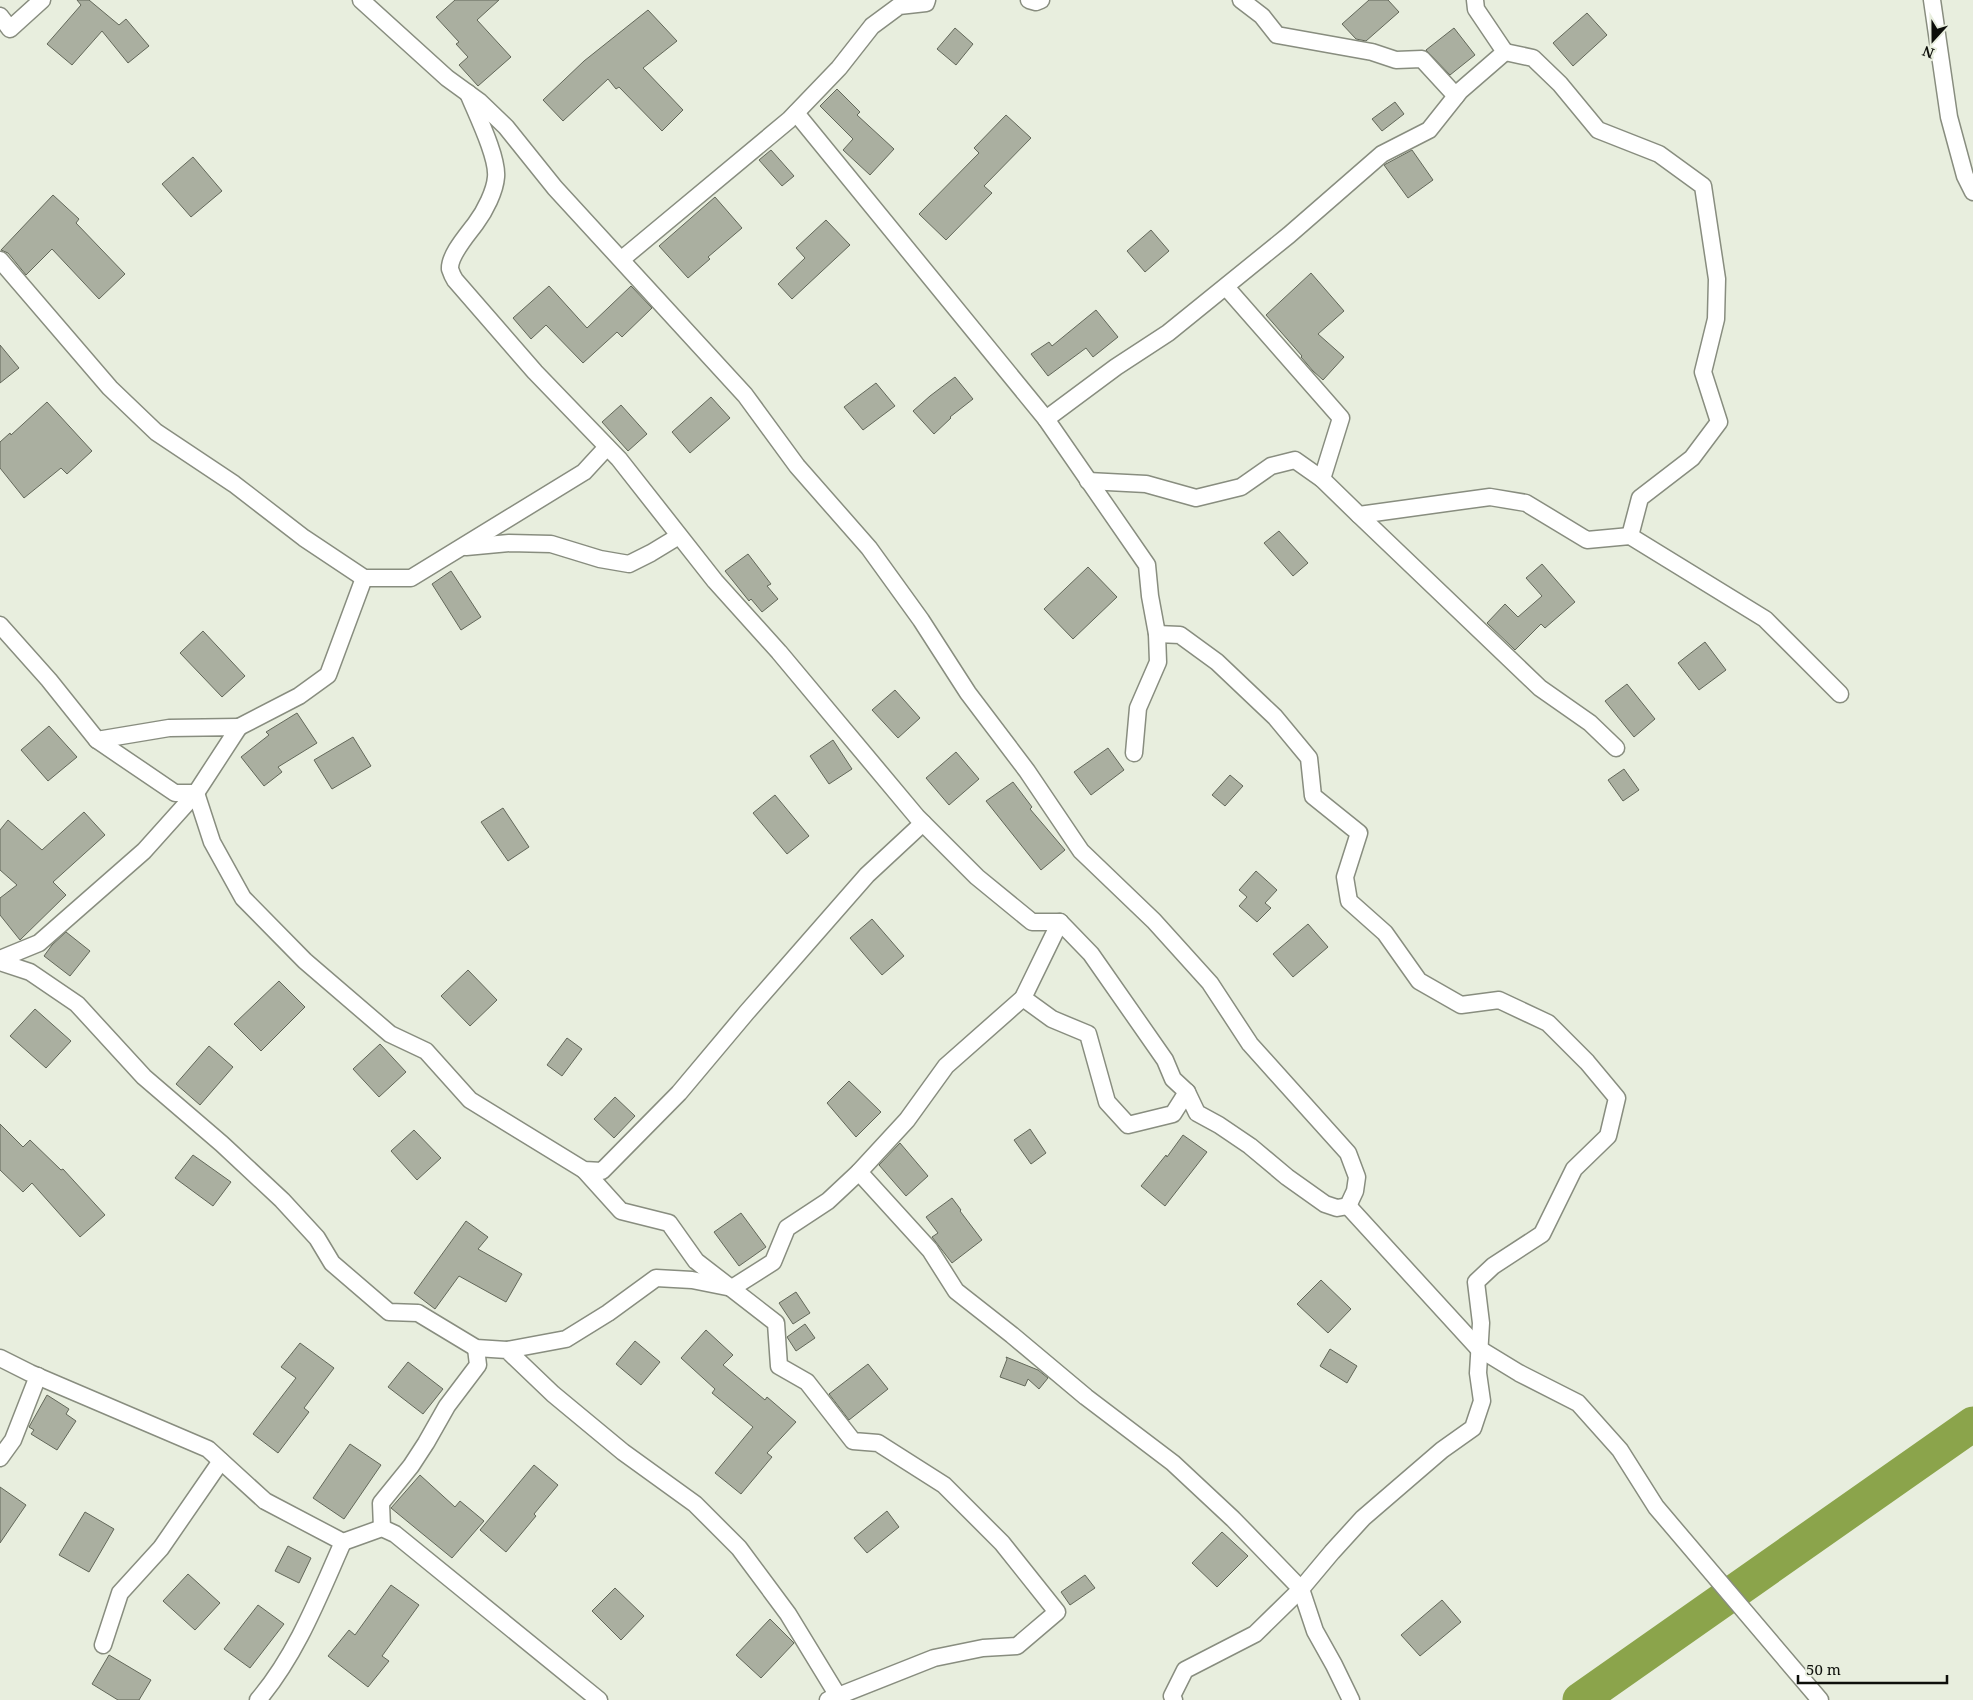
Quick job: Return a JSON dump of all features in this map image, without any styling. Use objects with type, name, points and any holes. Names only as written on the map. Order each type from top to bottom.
[{"type":"street","points":[[0,16],[10,28],[42,0]]},
{"type":"street","points":[[361,0],[447,78],[468,93],[506,127],[555,188],[745,395],[797,466],[869,548],[921,620],[968,693],[1026,771],[1081,851],[1154,921],[1210,983],[1250,1044],[1348,1153],[1357,1177],[1355,1191],[1348,1206]]},
{"type":"street","points":[[622,260],[796,113],[839,68],[872,26],[899,6],[926,3],[927,0]]},
{"type":"street","points":[[1028,0],[1036,2],[1041,0]]},
{"type":"street","points":[[1241,0],[1262,16],[1278,35],[1372,52],[1396,60],[1422,59],[1456,96]]},
{"type":"street","points":[[1475,0],[1476,8],[1505,52],[1533,58],[1560,84],[1598,130],[1659,154],[1703,186],[1717,280],[1716,319],[1703,372],[1719,422],[1692,458],[1640,498],[1630,536]]},
{"type":"street","points":[[1932,0],[1949,117],[1965,176],[1973,192]]},
{"type":"street","points":[[1046,419],[1116,366],[1168,333],[1226,287],[1382,154],[1430,130],[1456,96],[1505,52]]},
{"type":"street","points":[[468,93],[494,161],[496,177],[490,197],[478,221],[464,239],[453,258],[450,269],[455,280],[535,372],[608,447],[715,581],[779,652],[923,823],[977,877],[1032,922],[1060,922],[1091,954],[1165,1060],[1173,1079],[1187,1092],[1197,1113],[1250,1146],[1287,1177],[1325,1204],[1337,1208],[1348,1206]]},
{"type":"street","points":[[796,113],[1046,419],[1147,565],[1157,634],[1158,662],[1138,708],[1134,753]]},
{"type":"street","points":[[0,260],[110,388],[156,432],[234,484],[304,538],[364,578],[411,578],[584,472],[608,447]]},
{"type":"street","points":[[1226,287],[1341,418],[1322,479]]},
{"type":"street","points":[[1088,481],[1146,484],[1196,498],[1242,488],[1271,466],[1295,460],[1322,479],[1540,688],[1590,723],[1616,748]]},
{"type":"street","points":[[1359,515],[1490,497],[1526,503],[1587,540],[1630,536],[1765,619],[1840,694]]},
{"type":"street","points":[[461,548],[509,543],[551,544],[600,559],[629,564],[679,536]]},
{"type":"street","points":[[97,740],[169,728],[239,728],[299,696],[328,675],[364,578]]},
{"type":"street","points":[[0,625],[49,680],[97,740],[175,793],[196,793]]},
{"type":"street","points":[[1157,634],[1180,635],[1217,662],[1275,717],[1309,758],[1313,796],[1359,833],[1345,877],[1348,901],[1385,934],[1419,981],[1461,1005],[1499,1000],[1548,1023],[1587,1062],[1617,1098],[1608,1136],[1574,1169],[1542,1234],[1493,1266],[1476,1282],[1481,1323],[1478,1373],[1482,1401],[1473,1428],[1442,1450],[1363,1518],[1301,1589],[1255,1634],[1185,1670],[1172,1696],[1174,1700]]},
{"type":"street","points":[[0,960],[39,943],[144,851],[196,793],[239,728]]},
{"type":"street","points":[[196,793],[212,842],[243,898],[305,961],[390,1034],[426,1051],[470,1100],[584,1170],[621,1211],[669,1223],[696,1261],[776,1323],[779,1366],[807,1382],[853,1441],[878,1443],[944,1485],[1002,1543],[1057,1612],[1017,1646],[982,1648],[934,1658],[833,1698],[788,1614],[739,1548],[695,1504],[623,1452],[552,1394],[507,1350]]},
{"type":"street","points":[[584,1170],[602,1171],[679,1093],[855,888],[923,823]]},
{"type":"street","points":[[0,960],[30,972],[77,1004],[144,1077],[222,1144],[282,1200],[317,1238],[332,1263],[389,1312],[418,1313],[476,1348],[507,1350],[566,1339],[608,1313],[656,1278],[692,1280],[732,1288],[773,1262],[787,1228],[828,1201],[859,1172],[907,1120],[946,1066],[1023,998],[1060,922]]},
{"type":"street","points":[[1023,998],[1052,1019],[1088,1034],[1107,1102],[1128,1125],[1173,1114],[1187,1092]]},
{"type":"street","points":[[859,1172],[930,1250],[956,1291],[1086,1397],[1173,1463],[1233,1518],[1301,1589],[1315,1631],[1351,1700]]},
{"type":"street","points":[[1348,1206],[1478,1348],[1519,1373],[1578,1403],[1620,1450],[1656,1507],[1820,1700]]},
{"type":"street","points":[[382,1528],[381,1504],[411,1466],[447,1406],[478,1365],[476,1348]]},
{"type":"street","points":[[0,1358],[208,1449],[266,1501],[343,1542]]},
{"type":"street","points":[[0,1458],[13,1440],[38,1376]]},
{"type":"street","points":[[103,1645],[120,1593],[161,1548],[221,1461]]},
{"type":"street","points":[[258,1700],[271,1685],[309,1618],[343,1542],[382,1528],[395,1534],[599,1700]]},
{"type":"building","points":[[77,0],[89,0],[119,25],[126,19],[149,46],[128,63],[102,31],[72,65],[47,44],[81,5]]},
{"type":"building","points":[[455,0],[499,0],[477,20],[511,57],[478,86],[459,65],[468,57],[456,44],[459,42],[436,17]]},
{"type":"building","points":[[1369,0],[1388,0],[1399,12],[1366,41],[1356,39],[1342,24]]},
{"type":"building","points":[[648,10],[677,41],[643,68],[683,110],[662,131],[619,87],[616,89],[608,79],[563,121],[543,100],[584,61]]},
{"type":"building","points":[[1587,13],[1607,35],[1573,66],[1553,43]]},
{"type":"building","points":[[955,28],[973,44],[956,65],[937,49]]},
{"type":"building","points":[[1454,28],[1475,55],[1450,75],[1426,50]]},
{"type":"building","points":[[837,89],[860,112],[857,115],[894,149],[870,175],[843,150],[853,139],[820,106]]},
{"type":"building","points":[[1395,102],[1404,114],[1382,131],[1372,119]]},
{"type":"building","points":[[1006,115],[1031,138],[984,186],[992,193],[946,240],[919,214],[979,153],[974,148]]},
{"type":"building","points":[[771,150],[794,176],[782,186],[759,160]]},
{"type":"building","points":[[1412,150],[1433,180],[1408,198],[1384,165]]},
{"type":"building","points":[[193,157],[222,191],[191,217],[162,184]]},
{"type":"building","points":[[53,195],[79,219],[76,223],[125,274],[99,299],[52,249],[26,275],[8,253],[1,250]]},
{"type":"building","points":[[715,197],[742,228],[708,257],[710,259],[688,278],[659,246]]},
{"type":"building","points":[[826,220],[850,245],[792,299],[778,284],[805,258],[796,248]]},
{"type":"building","points":[[1151,230],[1169,251],[1145,272],[1127,251]]},
{"type":"building","points":[[1311,273],[1344,311],[1318,334],[1344,357],[1323,380],[1313,371],[1266,315]]},
{"type":"building","points":[[549,286],[587,328],[631,286],[652,308],[622,337],[617,332],[583,363],[546,325],[531,339],[513,318]]},
{"type":"building","points":[[1096,310],[1118,337],[1093,357],[1086,348],[1048,376],[1031,354],[1049,342],[1052,346]]},
{"type":"building","points":[[0,345],[19,368],[0,383]]},
{"type":"building","points":[[955,377],[973,399],[950,417],[934,434],[913,411]]},
{"type":"building","points":[[876,383],[895,406],[863,430],[844,407]]},
{"type":"building","points":[[711,397],[730,418],[690,453],[672,432]]},
{"type":"building","points":[[47,402],[92,451],[67,474],[61,468],[24,498],[0,468],[0,442],[10,433],[11,435]]},
{"type":"building","points":[[621,405],[647,434],[628,451],[602,422]]},
{"type":"building","points":[[1279,531],[1308,563],[1293,576],[1264,543]]},
{"type":"building","points":[[748,554],[771,584],[767,586],[778,599],[762,612],[751,599],[749,601],[725,571]]},
{"type":"building","points":[[1542,564],[1575,602],[1545,628],[1541,624],[1515,650],[1487,623],[1505,604],[1518,617],[1542,596],[1526,578]]},
{"type":"building","points":[[1088,567],[1117,597],[1073,639],[1044,609]]},
{"type":"building","points":[[451,571],[481,617],[461,630],[432,584]]},
{"type":"building","points":[[203,631],[245,676],[222,697],[180,653]]},
{"type":"building","points":[[1705,642],[1726,670],[1699,690],[1678,663]]},
{"type":"building","points":[[1627,684],[1655,719],[1634,737],[1605,701]]},
{"type":"building","points":[[895,690],[920,718],[898,738],[872,710]]},
{"type":"building","points":[[297,713],[317,743],[278,767],[282,772],[264,786],[241,757],[269,735],[266,732]]},
{"type":"building","points":[[49,726],[77,757],[48,781],[21,750]]},
{"type":"building","points":[[353,737],[371,766],[332,789],[314,760]]},
{"type":"building","points":[[833,740],[852,769],[829,784],[810,756]]},
{"type":"building","points":[[1108,748],[1124,770],[1091,795],[1074,772]]},
{"type":"building","points":[[956,752],[979,779],[949,805],[926,778]]},
{"type":"building","points":[[1624,769],[1639,790],[1623,801],[1608,780]]},
{"type":"building","points":[[1230,775],[1243,786],[1225,806],[1212,795]]},
{"type":"building","points":[[1013,782],[1032,807],[1030,809],[1065,850],[1041,870],[986,801]]},
{"type":"building","points":[[775,795],[809,836],[787,854],[753,813]]},
{"type":"building","points":[[503,808],[529,847],[508,861],[481,822]]},
{"type":"building","points":[[84,812],[105,835],[53,882],[66,895],[20,940],[0,915],[0,898],[17,885],[0,870],[0,830],[8,820],[42,850]]},
{"type":"building","points":[[1256,871],[1277,890],[1265,903],[1271,908],[1257,922],[1239,906],[1247,897],[1239,890]]},
{"type":"building","points":[[872,919],[904,956],[882,975],[850,938]]},
{"type":"building","points":[[1308,924],[1328,947],[1293,977],[1273,954]]},
{"type":"building","points":[[66,932],[90,951],[70,976],[44,956],[52,945]]},
{"type":"building","points":[[468,970],[497,1000],[470,1026],[441,996]]},
{"type":"building","points":[[279,981],[305,1007],[261,1051],[234,1024]]},
{"type":"building","points":[[35,1009],[71,1041],[46,1068],[10,1036]]},
{"type":"building","points":[[567,1038],[582,1049],[562,1076],[547,1065]]},
{"type":"building","points":[[380,1044],[406,1072],[379,1097],[353,1069]]},
{"type":"building","points":[[209,1046],[233,1067],[200,1105],[176,1084]]},
{"type":"building","points":[[849,1081],[881,1112],[856,1137],[827,1103]]},
{"type":"building","points":[[615,1097],[635,1116],[614,1138],[594,1119]]},
{"type":"building","points":[[0,1124],[23,1147],[30,1140],[61,1170],[63,1169],[105,1215],[80,1237],[32,1183],[23,1192],[0,1170]]},
{"type":"building","points":[[1030,1129],[1046,1153],[1031,1164],[1014,1140]]},
{"type":"building","points":[[414,1130],[441,1158],[417,1180],[391,1151]]},
{"type":"building","points":[[1183,1135],[1207,1152],[1165,1206],[1141,1186],[1166,1155],[1167,1157]]},
{"type":"building","points":[[900,1143],[928,1176],[906,1196],[879,1165]]},
{"type":"building","points":[[193,1155],[231,1182],[213,1206],[175,1178]]},
{"type":"building","points":[[952,1198],[982,1240],[952,1263],[932,1237],[938,1233],[926,1217]]},
{"type":"building","points":[[741,1213],[766,1247],[739,1266],[714,1232]]},
{"type":"building","points":[[466,1221],[488,1237],[478,1249],[522,1274],[506,1302],[459,1276],[435,1309],[414,1293]]},
{"type":"building","points":[[1321,1280],[1351,1309],[1328,1333],[1297,1304]]},
{"type":"building","points":[[796,1292],[810,1313],[793,1324],[779,1303]]},
{"type":"building","points":[[805,1324],[815,1338],[796,1351],[787,1337]]},
{"type":"building","points":[[706,1330],[733,1355],[723,1365],[765,1400],[767,1397],[796,1422],[767,1453],[772,1457],[741,1494],[715,1473],[753,1427],[712,1393],[715,1389],[681,1358]]},
{"type":"building","points":[[635,1341],[660,1362],[641,1385],[616,1364]]},
{"type":"building","points":[[300,1343],[334,1368],[304,1408],[309,1412],[278,1453],[253,1434],[296,1378],[281,1367]]},
{"type":"building","points":[[1330,1349],[1357,1366],[1347,1383],[1320,1366]]},
{"type":"building","points":[[1006,1357],[1038,1370],[1048,1378],[1039,1389],[1028,1379],[1025,1386],[1000,1377],[1007,1359]]},
{"type":"building","points":[[408,1362],[443,1389],[423,1414],[388,1387]]},
{"type":"building","points":[[868,1364],[888,1389],[849,1420],[829,1394]]},
{"type":"building","points":[[47,1395],[69,1409],[66,1414],[76,1421],[57,1450],[31,1434],[34,1430],[29,1427]]},
{"type":"building","points":[[350,1444],[381,1465],[344,1519],[313,1498]]},
{"type":"building","points":[[534,1465],[558,1485],[534,1514],[536,1516],[506,1552],[480,1530]]},
{"type":"building","points":[[420,1475],[455,1507],[460,1501],[484,1521],[452,1558],[391,1508]]},
{"type":"building","points":[[0,1487],[26,1505],[0,1543]]},
{"type":"building","points":[[887,1511],[899,1527],[867,1553],[854,1538]]},
{"type":"building","points":[[85,1512],[114,1529],[89,1572],[59,1555]]},
{"type":"building","points":[[1222,1532],[1248,1556],[1217,1587],[1192,1563]]},
{"type":"building","points":[[288,1546],[311,1558],[299,1583],[275,1571]]},
{"type":"building","points":[[188,1574],[220,1603],[195,1630],[163,1601]]},
{"type":"building","points":[[1085,1575],[1095,1588],[1070,1605],[1061,1592]]},
{"type":"building","points":[[391,1585],[419,1605],[382,1656],[389,1661],[368,1687],[328,1656],[349,1630],[355,1635]]},
{"type":"building","points":[[615,1588],[644,1616],[621,1640],[592,1611]]},
{"type":"building","points":[[1442,1600],[1461,1622],[1420,1656],[1401,1635]]},
{"type":"building","points":[[258,1605],[284,1624],[250,1668],[224,1649]]},
{"type":"building","points":[[770,1619],[794,1643],[761,1678],[736,1655]]},
{"type":"building","points":[[109,1655],[151,1680],[139,1700],[118,1700],[92,1684]]},
{"type":"waterway","points":[[1580,1700],[1973,1424]]}]
